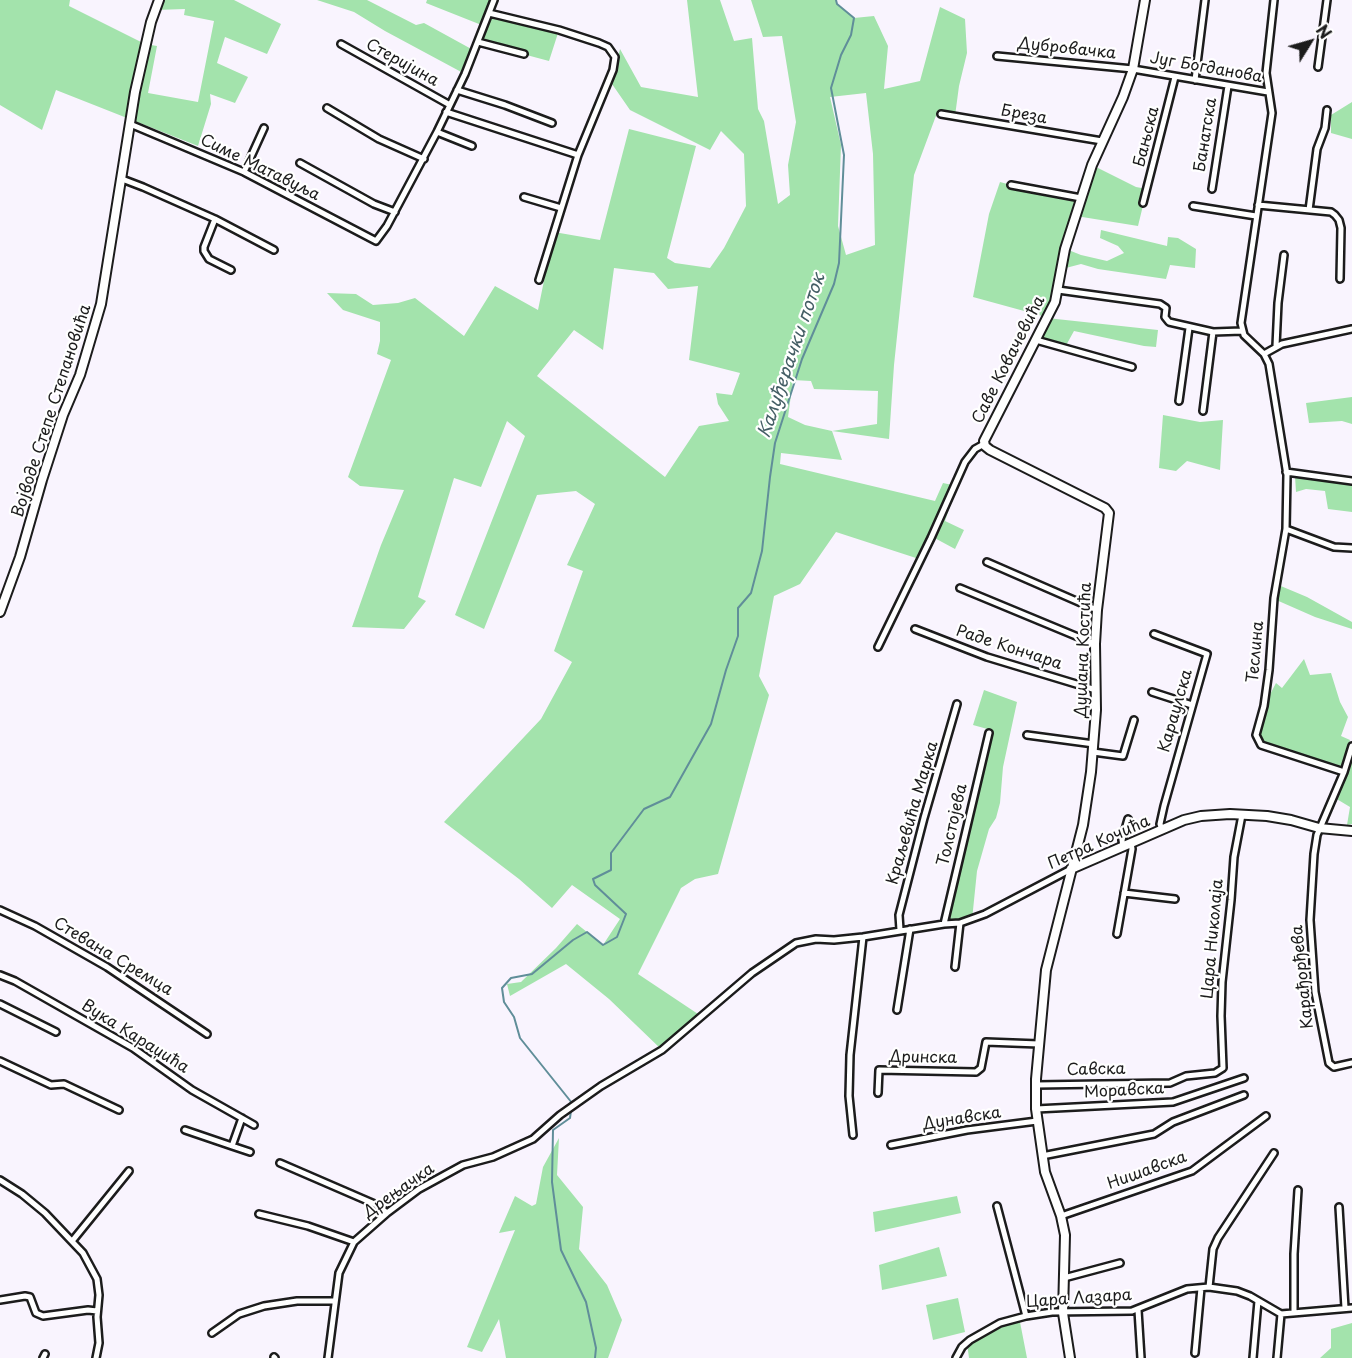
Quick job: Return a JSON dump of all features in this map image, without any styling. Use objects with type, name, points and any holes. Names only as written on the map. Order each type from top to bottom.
[{"type":"street","name":"Војводе Степе Степановића","points":[[0,612],[20,557],[63,415],[90,344],[103,296],[145,44],[159,0]]},
{"type":"street","points":[[300,164],[374,204],[395,212],[450,105],[494,0]]},
{"type":"street","name":"Саве Ковачевића","points":[[878,647],[965,462],[975,449],[984,444],[1055,302],[1065,249],[1081,198],[1102,141],[1123,97],[1133,69],[1145,0]]},
{"type":"street","points":[[1195,80],[1205,0]]},
{"type":"street","points":[[1268,92],[1266,73],[1274,0]]},
{"type":"street","points":[[1318,67],[1327,0]]},
{"type":"street","points":[[489,13],[559,30],[608,47],[615,59],[607,85],[578,155],[539,280]]},
{"type":"street","points":[[478,42],[524,54]]},
{"type":"street","name":"Стеријина","points":[[341,44],[450,105]]},
{"type":"street","name":"Дубровачка","points":[[997,56],[1133,69]]},
{"type":"street","name":"Југ Богданова","points":[[1133,69],[1268,92],[1272,113],[1258,205]]},
{"type":"street","name":"Бањска","points":[[1143,203],[1175,77]]},
{"type":"street","name":"Банатска","points":[[1212,189],[1228,86]]},
{"type":"street","points":[[457,90],[552,123]]},
{"type":"street","points":[[327,108],[380,139],[424,159]]},
{"type":"street","points":[[1309,210],[1317,149],[1325,128],[1327,110]]},
{"type":"street","points":[[446,112],[578,155]]},
{"type":"street","name":"Бреза","points":[[941,114],[1102,141]]},
{"type":"street","name":"Симе Матавуља","points":[[130,124],[244,172],[376,241],[395,212]]},
{"type":"street","points":[[244,172],[264,128]]},
{"type":"street","points":[[437,132],[472,146]]},
{"type":"street","points":[[122,179],[215,219],[274,250]]},
{"type":"street","points":[[1011,186],[1081,198]]},
{"type":"street","points":[[524,197],[561,208]]},
{"type":"street","points":[[1058,290],[1160,304],[1166,308],[1165,317],[1169,322],[1189,328],[1214,332],[1242,331],[1242,310],[1258,205],[1331,212],[1340,220],[1340,279]]},
{"type":"street","points":[[1193,206],[1256,216]]},
{"type":"street","points":[[215,219],[204,251],[209,259],[231,270]]},
{"type":"street","points":[[1276,346],[1284,255]]},
{"type":"street","points":[[1179,401],[1189,328]]},
{"type":"street","points":[[1264,354],[1276,346],[1290,342],[1352,329]]},
{"type":"street","name":"Теслина","points":[[1242,331],[1268,360],[1286,472],[1286,530],[1274,598],[1269,670],[1257,740],[1261,744],[1344,772]]},
{"type":"street","points":[[1203,411],[1214,332]]},
{"type":"street","points":[[1036,340],[1132,367]]},
{"type":"street","name":"Душана Костића","points":[[984,444],[990,450],[1105,507],[1109,513],[1097,610],[1093,748],[1083,825],[1048,963],[1036,1085],[1037,1121],[1042,1156],[1047,1180],[1061,1216],[1065,1235],[1063,1313],[1070,1358]]},
{"type":"street","points":[[1286,472],[1352,481]]},
{"type":"street","points":[[1286,530],[1334,547],[1352,548]]},
{"type":"street","points":[[987,562],[1097,610]]},
{"type":"street","points":[[960,588],[1095,644]]},
{"type":"street","name":"Раде Кончара","points":[[915,629],[987,657],[1096,690]]},
{"type":"street","name":"Караулска","points":[[1154,634],[1207,654],[1164,806],[1160,824],[1162,830]]},
{"type":"street","points":[[1152,692],[1192,705]]},
{"type":"street","name":"Краљевића Марка","points":[[900,930],[899,915],[957,704]]},
{"type":"street","points":[[1027,735],[1123,756],[1134,720]]},
{"type":"street","name":"Толстојева","points":[[944,924],[989,733]]},
{"type":"street","points":[[1319,828],[1344,772],[1352,746]]},
{"type":"street","name":"Петра Кочића","points":[[574,1107],[601,1086],[662,1050],[763,965],[791,946],[803,941],[863,937],[960,923],[985,914],[1071,868],[1184,820],[1201,816],[1242,815],[1291,820],[1319,828],[1352,831]]},
{"type":"street","name":"Цара Николаја","points":[[1224,1066],[1221,1016],[1222,982],[1234,857],[1242,815]]},
{"type":"street","points":[[1117,934],[1132,849],[1122,840],[1128,819]]},
{"type":"street","name":"Карађорђева","points":[[1319,828],[1314,854],[1310,920],[1315,992],[1329,1063],[1334,1067],[1352,1064]]},
{"type":"street","points":[[1124,893],[1175,899]]},
{"type":"street","name":"Стевана Сремца","points":[[0,910],[35,926],[107,967],[207,1034]]},
{"type":"street","points":[[955,967],[960,923]]},
{"type":"street","points":[[897,1010],[910,929]]},
{"type":"street","points":[[853,1136],[849,1096],[850,1055],[863,937]]},
{"type":"street","name":"Вука Караџића","points":[[0,975],[15,981],[133,1048],[192,1090],[254,1125]]},
{"type":"street","points":[[0,1004],[56,1032]]},
{"type":"street","name":"Дринска","points":[[878,1093],[879,1070],[976,1072],[982,1066],[986,1042],[1039,1044]]},
{"type":"street","points":[[0,1061],[51,1085],[64,1084],[119,1110]]},
{"type":"street","name":"Савска","points":[[1036,1085],[1175,1082],[1186,1076],[1217,1072],[1224,1066]]},
{"type":"street","name":"Моравска","points":[[1036,1108],[1173,1102],[1245,1078]]},
{"type":"street","points":[[1042,1156],[1154,1134],[1173,1122],[1244,1095]]},
{"type":"street","name":"Дрењачка","points":[[328,1358],[339,1274],[354,1242],[387,1213],[420,1190],[463,1165],[493,1157],[525,1144],[574,1107]]},
{"type":"street","name":"Нишавска","points":[[1061,1216],[1192,1170],[1266,1116]]},
{"type":"street","points":[[232,1146],[242,1118]]},
{"type":"street","name":"Дунавска","points":[[891,1145],[967,1130],[1037,1121]]},
{"type":"street","points":[[185,1130],[250,1152]]},
{"type":"street","points":[[1209,1287],[1213,1249],[1218,1238],[1274,1153]]},
{"type":"street","points":[[279,1164],[377,1205],[387,1213]]},
{"type":"street","points":[[73,1240],[129,1171]]},
{"type":"street","points":[[0,1180],[45,1213],[83,1253],[97,1279],[99,1295],[97,1311],[99,1343],[96,1358]]},
{"type":"street","points":[[1294,1313],[1294,1244],[1298,1191]]},
{"type":"street","points":[[997,1206],[1026,1316]]},
{"type":"street","points":[[1277,1358],[1281,1314],[1349,1308],[1339,1207]]},
{"type":"street","points":[[259,1214],[354,1242]]},
{"type":"street","points":[[1064,1278],[1120,1263]]},
{"type":"street","points":[[1195,1353],[1201,1287]]},
{"type":"street","name":"Цара Лазара","points":[[956,1358],[967,1343],[1000,1323],[1052,1312],[1138,1310],[1180,1290],[1201,1287],[1237,1291],[1281,1314]]},
{"type":"street","points":[[0,1300],[30,1297],[36,1312],[43,1316],[88,1310],[97,1311]]},
{"type":"street","points":[[212,1333],[239,1314],[264,1306],[289,1302],[334,1301]]},
{"type":"street","points":[[1253,1358],[1258,1301]]},
{"type":"street","points":[[1138,1310],[1141,1358]]},
{"type":"green space","points":[[0,0],[70,0],[69,6],[145,44],[157,46],[148,93],[198,102],[214,21],[184,15],[185,9],[155,10],[159,0],[234,0],[281,24],[267,54],[225,37],[217,63],[248,77],[235,103],[210,94],[211,104],[198,146],[56,90],[42,130],[0,105]]},
{"type":"green space","points":[[317,0],[367,0],[416,25],[424,23],[475,51],[465,74],[354,12]]},
{"type":"green space","points":[[427,0],[494,0],[489,12],[559,30],[549,61],[478,42],[484,26],[426,3]]},
{"type":"green space","points":[[687,0],[720,0],[734,41],[752,38],[758,109],[764,121],[778,204],[790,195],[788,165],[796,122],[782,36],[763,37],[751,0],[836,0],[837,4],[854,18],[874,16],[888,46],[884,89],[920,81],[940,7],[965,19],[967,53],[955,116],[937,113],[914,175],[894,365],[889,439],[832,431],[842,460],[781,453],[780,464],[935,501],[943,483],[957,486],[945,521],[964,530],[955,549],[929,535],[916,558],[836,532],[800,584],[774,596],[759,676],[769,695],[718,874],[695,879],[681,888],[638,974],[701,1016],[662,1050],[609,999],[566,964],[510,996],[507,984],[521,982],[577,924],[603,945],[620,919],[572,885],[552,908],[519,879],[444,822],[541,719],[572,662],[554,651],[583,571],[567,565],[595,504],[576,491],[537,495],[484,629],[455,615],[525,436],[507,421],[481,487],[454,478],[418,597],[426,601],[404,629],[352,627],[381,545],[404,490],[360,486],[348,477],[391,360],[377,354],[380,322],[343,310],[327,293],[356,294],[373,305],[398,303],[415,298],[464,336],[495,286],[538,310],[554,232],[600,240],[629,129],[696,146],[667,258],[675,263],[710,268],[724,248],[746,206],[744,154],[721,131],[710,150],[630,110],[612,84],[620,49],[641,87],[698,97]],"holes":[[[866,93],[873,154],[875,245],[846,255],[838,226],[841,145],[830,97]],[[614,268],[654,273],[668,289],[698,286],[689,360],[740,373],[732,395],[716,393],[718,404],[729,421],[699,426],[665,477],[537,376],[574,330],[603,350]],[[793,380],[811,381],[814,389],[878,391],[877,424],[832,431],[805,425],[788,417]]]},
{"type":"green space","points":[[1352,102],[1352,139],[1331,133],[1331,115]]},
{"type":"green space","points":[[1092,165],[1136,187],[1147,189],[1138,226],[1076,216],[1066,249],[1107,261],[1124,253],[1118,246],[1100,238],[1101,230],[1167,246],[1168,237],[1178,238],[1196,249],[1195,268],[1170,265],[1166,279],[1098,269],[1081,264],[1062,269],[1047,318],[1158,330],[1156,347],[1074,331],[1064,349],[1036,340],[1046,317],[973,297],[989,214],[1000,182],[1080,198]]},
{"type":"green space","points":[[1352,397],[1352,424],[1342,421],[1309,423],[1306,403]]},
{"type":"green space","points":[[1163,415],[1200,422],[1223,420],[1220,470],[1187,461],[1176,471],[1159,468]]},
{"type":"green space","points":[[1295,476],[1352,484],[1352,512],[1328,509],[1325,491],[1306,489],[1296,492]]},
{"type":"green space","points":[[1276,584],[1307,597],[1352,622],[1352,629],[1315,617],[1274,599]]},
{"type":"green space","points":[[1304,659],[1310,675],[1331,673],[1340,702],[1348,717],[1341,736],[1350,740],[1341,767],[1261,745],[1257,739],[1264,706],[1276,683],[1282,688]]},
{"type":"green space","points":[[984,690],[1017,702],[1003,767],[1000,803],[996,818],[989,829],[977,871],[972,920],[944,924],[991,730],[973,725]]},
{"type":"green space","points":[[1352,761],[1352,824],[1347,825],[1350,807],[1335,798]]},
{"type":"green space","points":[[559,1138],[557,1175],[583,1207],[579,1249],[607,1285],[622,1320],[608,1358],[506,1358],[499,1319],[482,1352],[467,1347],[515,1230],[499,1233],[515,1196],[532,1206],[536,1204],[543,1167]]},
{"type":"green space","points":[[957,1196],[961,1213],[875,1232],[873,1212]]},
{"type":"green space","points":[[939,1247],[947,1276],[882,1290],[879,1265]]},
{"type":"green space","points":[[958,1298],[965,1332],[933,1340],[926,1305]]},
{"type":"green space","points":[[1020,1322],[1027,1358],[969,1358],[967,1343],[992,1326]]},
{"type":"green space","points":[[1352,1323],[1352,1358],[1320,1358],[1331,1348],[1331,1329]]},
{"type":"waterway","name":"Калуђерачки поток","points":[[595,1358],[596,1348],[586,1302],[561,1250],[552,1182],[553,1130],[570,1118],[572,1103],[520,1038],[514,1017],[504,1002],[502,988],[511,978],[532,974],[573,940],[587,932],[603,945],[617,937],[626,914],[595,885],[593,879],[611,870],[611,853],[644,809],[670,797],[711,724],[738,636],[738,608],[751,593],[762,551],[775,443],[802,359],[834,284],[839,263],[844,155],[831,88],[841,55],[851,35],[854,18],[837,4],[836,0]]}]
